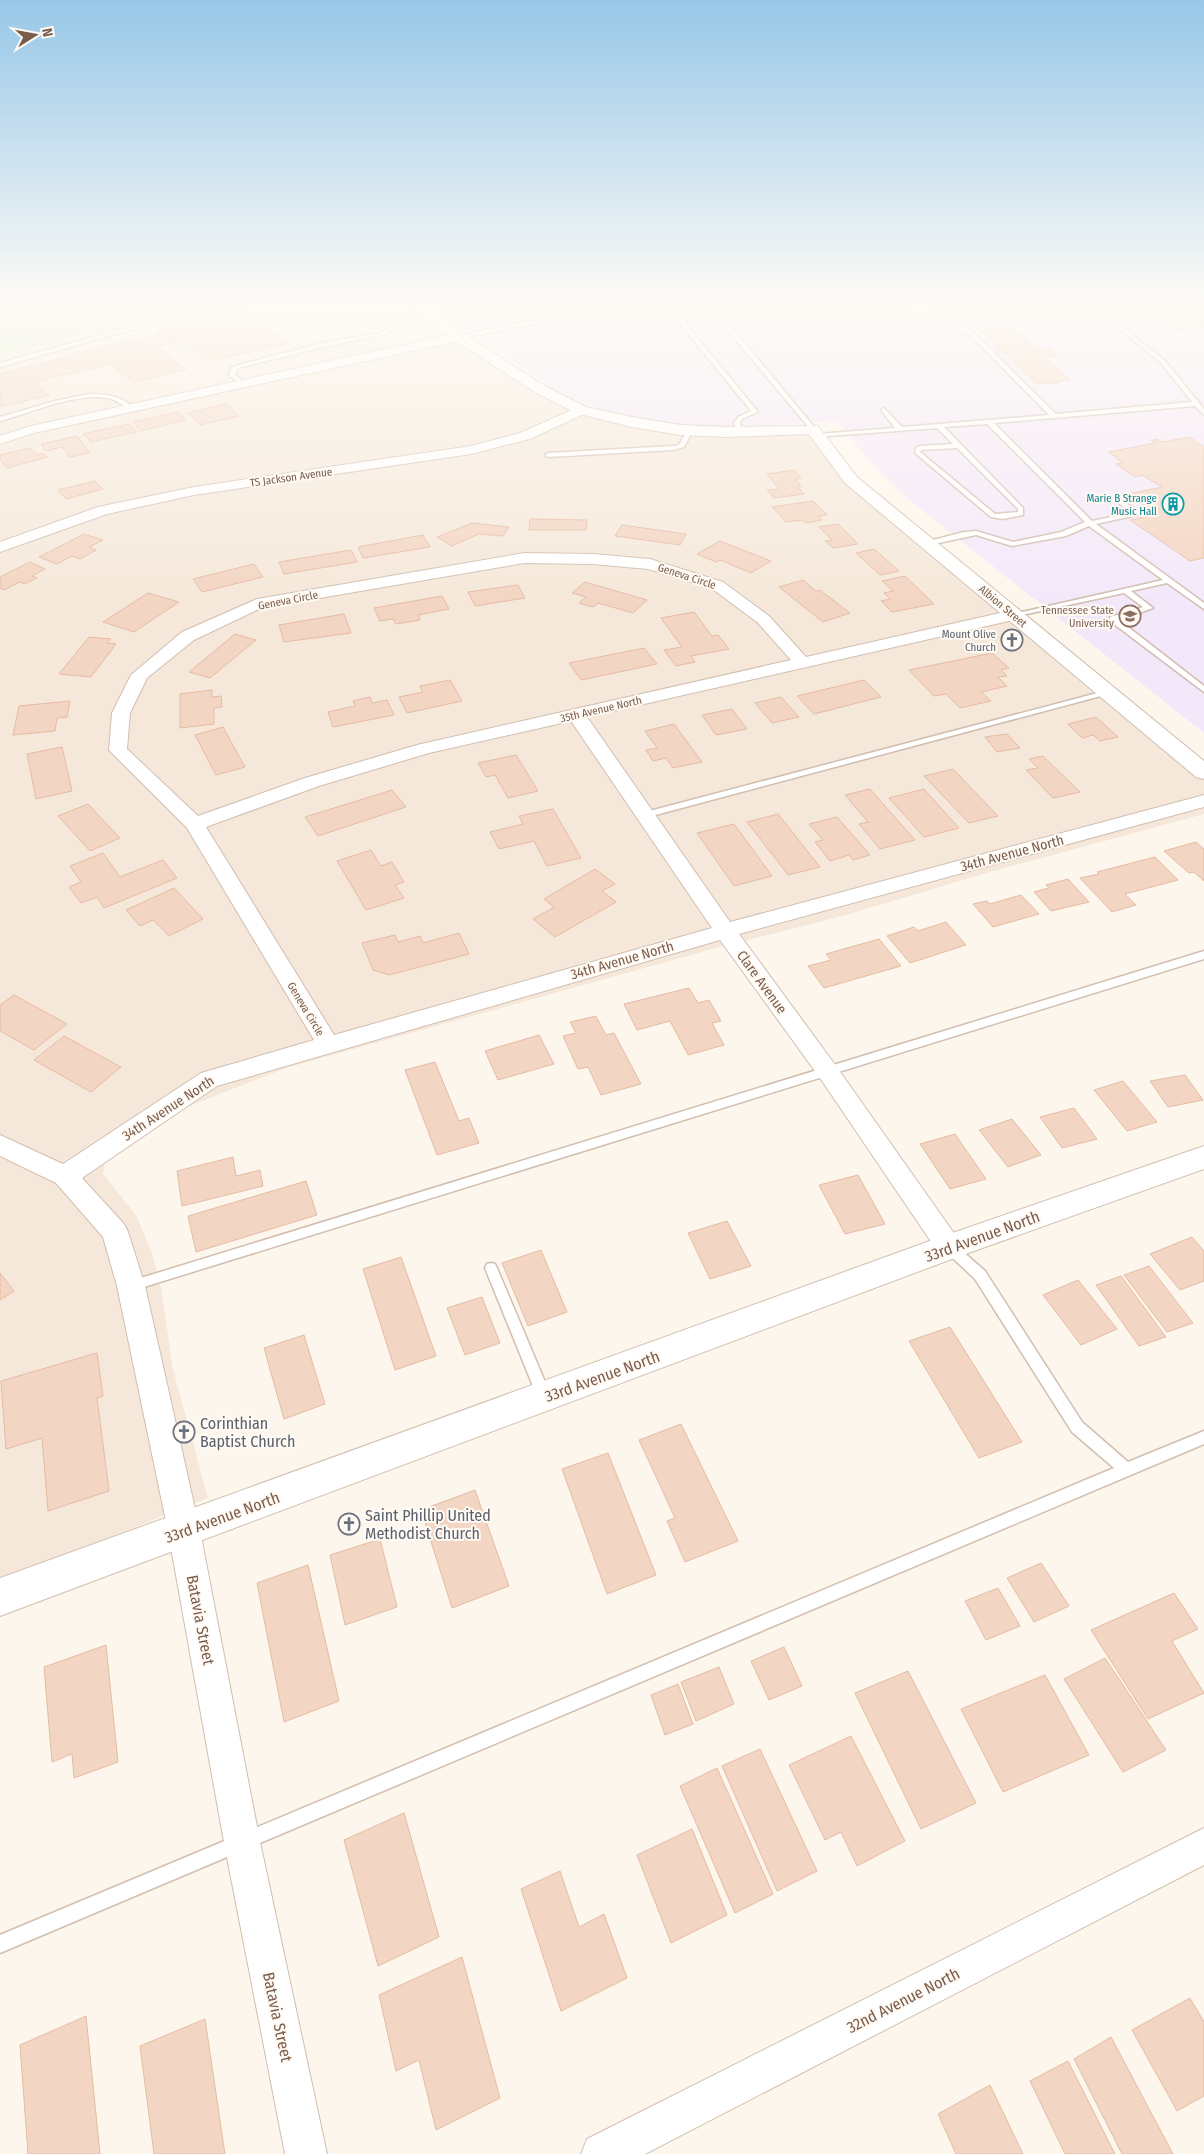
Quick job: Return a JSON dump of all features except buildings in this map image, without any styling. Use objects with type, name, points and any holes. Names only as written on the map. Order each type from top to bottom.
[{"type":"street","points":[[0,440],[31,430],[146,405]]},
{"type":"street","points":[[570,405],[581,410],[648,426],[740,432],[816,432]]},
{"type":"street","name":"TS Jackson Avenue","points":[[0,547],[102,510],[194,491],[471,450],[525,436],[581,410]]},
{"type":"street","name":"Albion Street","points":[[816,432],[851,480],[1204,772]]},
{"type":"street","name":"Geneva Circle","points":[[328,1044],[195,824],[118,750],[121,713],[140,675],[188,636],[258,604],[524,558],[593,559],[650,564],[717,585],[763,619],[802,662]]},
{"type":"street","name":"35th Avenue North","points":[[195,824],[312,782],[424,749],[1013,615]]},
{"type":"street","name":"Clare Avenue","points":[[576,715],[725,931],[828,1072],[950,1247]]},
{"type":"street","name":"34th Avenue North","points":[[65,1176],[209,1079],[725,931],[1204,801]]},
{"type":"street","name":"Batavia Street","points":[[0,1145],[65,1176],[115,1232],[131,1286],[184,1531],[242,1842],[306,2154]]},
{"type":"street","name":"33rd Avenue North","points":[[0,1597],[184,1531],[950,1247],[1204,1157]]},
{"type":"street","name":"32nd Avenue North","points":[[602,2154],[1204,1846]]},
{"type":"lane","points":[[0,419],[51,405]]},
{"type":"lane","points":[[125,405],[131,408]]},
{"type":"lane","points":[[740,432],[737,423],[740,418],[755,412],[749,405]]},
{"type":"lane","points":[[793,405],[816,432],[900,429],[1190,405]]},
{"type":"lane","points":[[1043,405],[1054,416]]},
{"type":"lane","points":[[1196,405],[1204,413]]},
{"type":"lane","points":[[884,410],[900,429]]},
{"type":"lane","points":[[989,422],[1090,523],[1204,607]]},
{"type":"lane","points":[[939,426],[1021,509],[1022,514],[1003,517],[993,516],[917,452],[918,448],[958,446]]},
{"type":"lane","points":[[548,455],[673,448],[682,446],[690,430]]},
{"type":"lane","points":[[928,544],[964,534],[976,534],[997,538],[1012,544],[1063,534],[1090,523],[1140,513],[1116,498]]},
{"type":"lane","points":[[1013,615],[1168,581]]},
{"type":"lane","points":[[1125,590],[1149,608],[1113,619],[1204,690]]},
{"type":"lane","points":[[645,815],[1108,694]]},
{"type":"lane","points":[[131,1286],[1204,955]]},
{"type":"lane","points":[[950,1247],[980,1275],[1077,1427],[1126,1470]]},
{"type":"lane","points":[[492,1268],[545,1397]]},
{"type":"lane","points":[[0,1944],[1204,1436]]},
{"type":"shaded area","points":[[0,405],[572,405],[581,410],[648,426],[813,429],[851,480],[1204,772],[1204,814],[983,874],[846,915],[709,950],[286,1068],[177,1111],[105,1159],[103,1174],[136,1215],[152,1253],[161,1288],[173,1369],[208,1498],[0,1581]]},
{"type":"shaded area","points":[[588,405],[1204,405],[1204,733],[908,499],[868,459],[837,421],[722,427],[673,424],[616,415]]},
{"type":"place","name":"Marie B Strange Music Hall","points":[[1173,504]]},
{"type":"place","name":"Tennessee State University","points":[[1130,616]]},
{"type":"place","name":"Mount Olive Church","points":[[1012,640]]},
{"type":"place","name":"Corinthian Baptist Church","points":[[184,1432]]},
{"type":"place","name":"Saint Phillip United Methodist Church","points":[[349,1524]]}]
